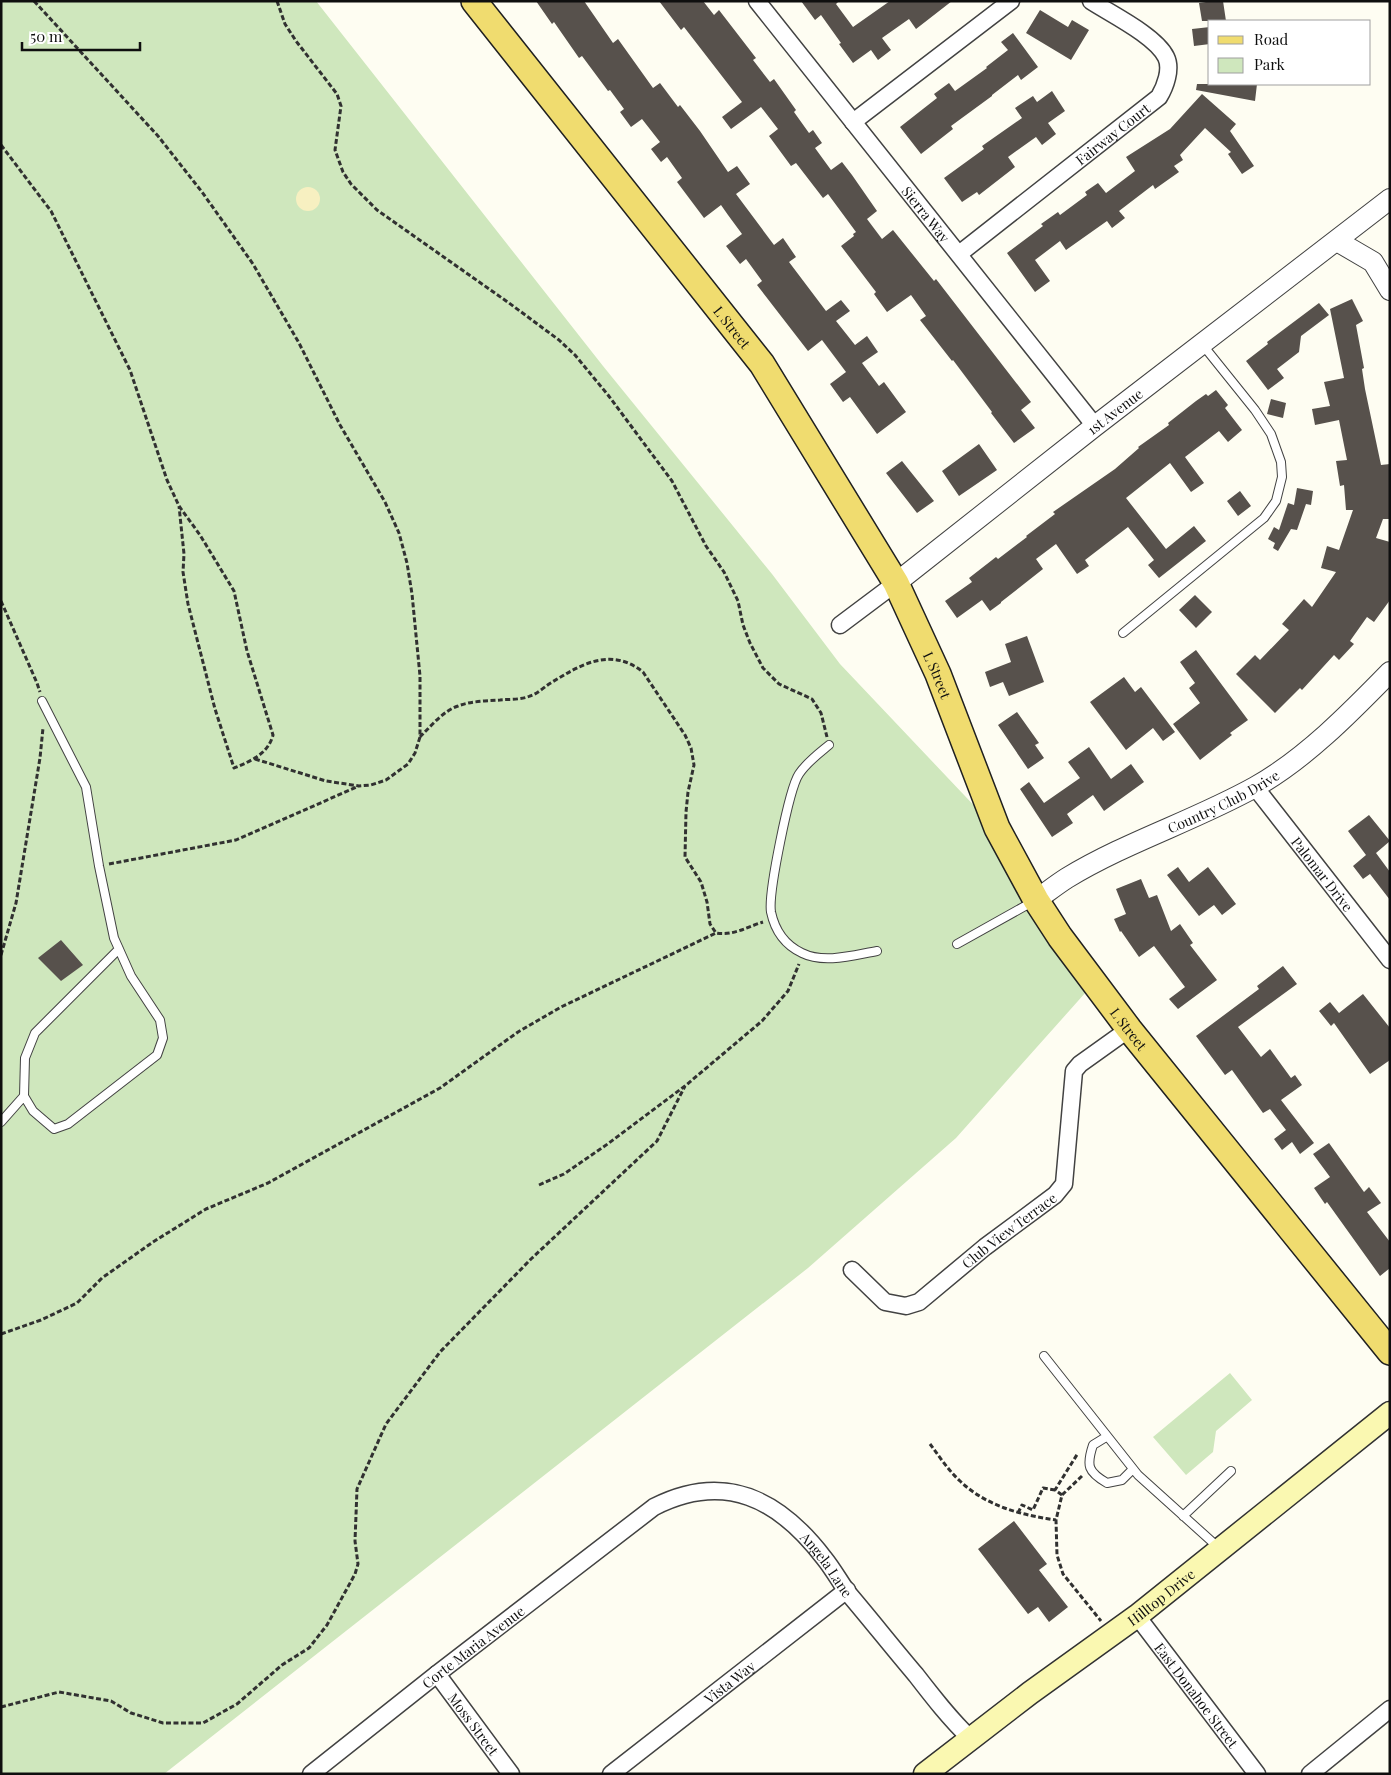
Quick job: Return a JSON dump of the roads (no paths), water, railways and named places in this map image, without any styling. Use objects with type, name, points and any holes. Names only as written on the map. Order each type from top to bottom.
[{"type":"main road","name":"L Street","points":[[474,1],[762,364],[896,583],[938,674],[997,828],[1036,900],[1060,937],[1129,1029],[1390,1352]]},
{"type":"main road","name":"Hilltop Drive","points":[[925,1774],[1030,1693],[1137,1616],[1390,1413]]},
{"type":"street","name":"Sierra Way","points":[[757,1],[1096,426]]},
{"type":"street","points":[[853,122],[1011,1]]},
{"type":"street","name":"Fairway Court","points":[[959,254],[1158,97],[1165,88],[1168,67],[1166,57],[1154,41],[1091,1]]},
{"type":"street","name":"1st Avenue","points":[[840,625],[1390,199]]},
{"type":"street","points":[[1337,241],[1373,262],[1390,290]]},
{"type":"street","name":"Country Club Drive","points":[[1036,900],[1067,878],[1084,869],[1255,787],[1290,763],[1340,723],[1390,672]]},
{"type":"street","name":"Palomar Drive","points":[[1255,787],[1390,960]]},
{"type":"street","name":"Club View Terrace","points":[[852,1270],[885,1302],[906,1306],[919,1302],[985,1247],[1055,1195],[1064,1184],[1074,1072],[1080,1064],[1129,1029]]},
{"type":"street","name":"Angela Lane","points":[[637,1519],[654,1506],[682,1494],[712,1490],[742,1494],[770,1506],[788,1518],[824,1558],[846,1590],[953,1721],[970,1738]]},
{"type":"street","name":"Corte Maria Avenue","points":[[311,1774],[637,1519]]},
{"type":"street","name":"Vista Way","points":[[611,1774],[846,1590]]},
{"type":"street","name":"East Donahoe Street","points":[[1137,1616],[1257,1774]]},
{"type":"street","name":"Moss Street","points":[[437,1674],[511,1774]]},
{"type":"street","points":[[1310,1774],[1390,1709]]},
{"type":"lane","points":[[1122,633],[1264,518],[1276,501],[1282,477],[1281,462],[1271,434],[1255,410],[1202,344]]},
{"type":"lane","points":[[42,701],[86,787],[98,866],[114,938],[119,949],[131,976],[160,1020],[163,1038],[157,1055],[68,1124],[54,1130],[34,1111],[24,1096],[25,1058],[35,1033],[119,949]]},
{"type":"lane","points":[[829,745],[810,760],[798,776],[792,794],[772,886],[771,910],[775,926],[786,942],[803,954],[824,959],[877,952]]},
{"type":"lane","points":[[957,944],[1036,900]]},
{"type":"lane","points":[[1,1122],[24,1096]]},
{"type":"lane","points":[[1044,1356],[1133,1469],[1220,1549]]},
{"type":"lane","points":[[1106,1437],[1093,1445],[1088,1460],[1093,1475],[1107,1483],[1122,1480],[1133,1469]]},
{"type":"lane","points":[[1183,1516],[1231,1471]]}]
